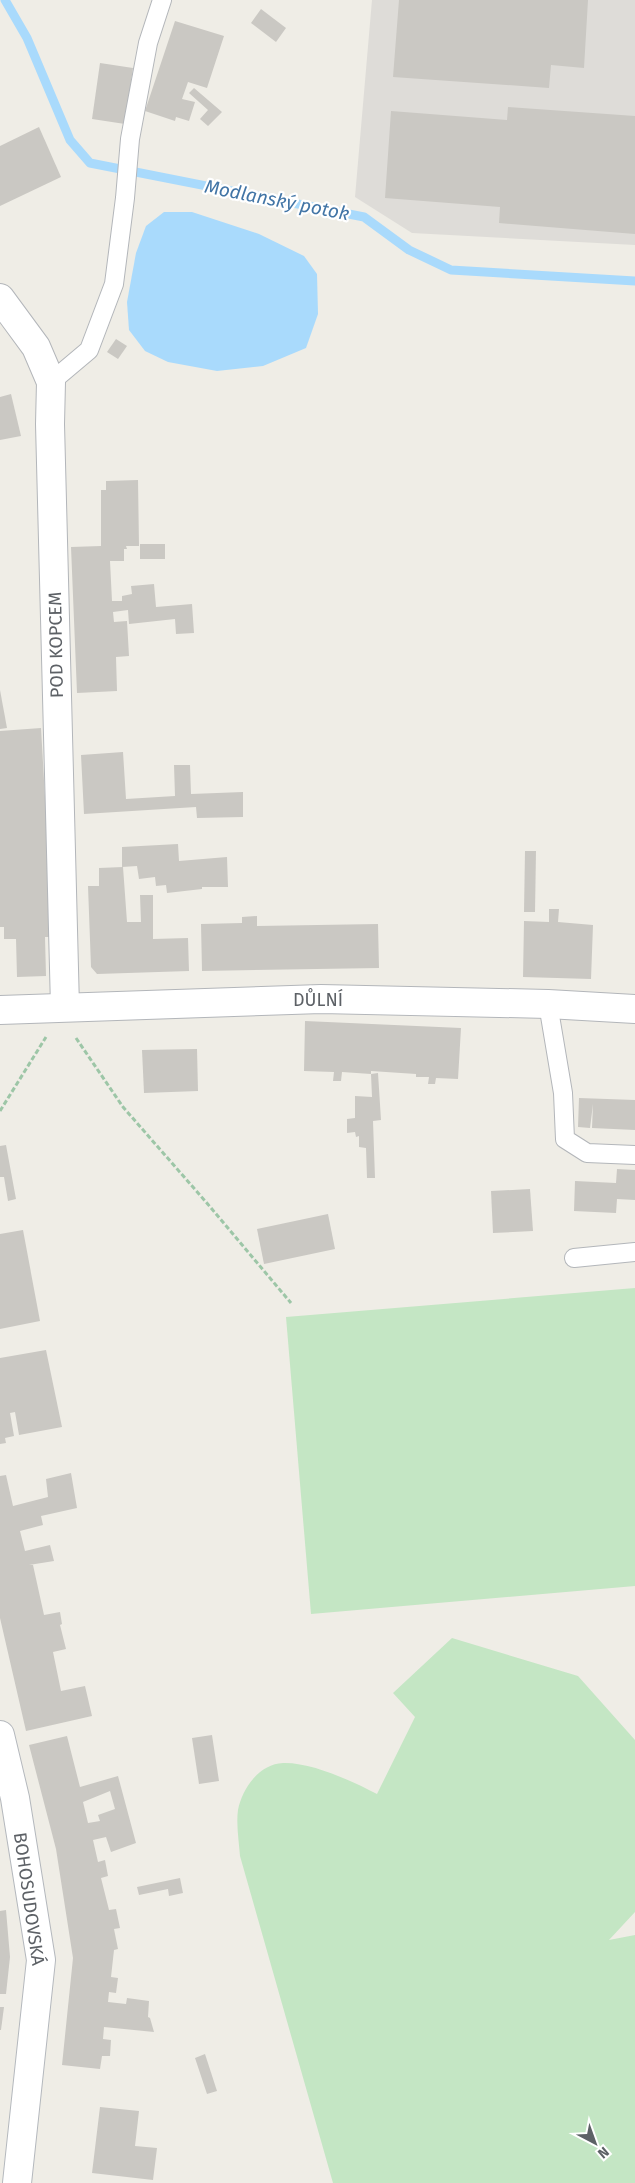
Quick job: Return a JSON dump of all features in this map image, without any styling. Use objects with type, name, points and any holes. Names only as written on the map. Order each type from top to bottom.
[{"type":"street","name":"POD KOPCEM","points":[[0,298],[36,347],[51,382],[50,424],[65,1007]]},
{"type":"street","name":"DŮLNÍ","points":[[0,1010],[321,999],[548,1004],[635,1009]]},
{"type":"street","name":"BOHOSUDOVSKÁ","points":[[0,1735],[14,1798],[41,1960],[16,2183]]},
{"type":"lane","points":[[51,382],[89,350],[114,284],[125,198],[130,139],[148,43],[162,0]]},
{"type":"lane","points":[[548,1004],[563,1093],[565,1139],[587,1153],[635,1155]]},
{"type":"lane","points":[[574,1258],[635,1252]]},
{"type":"path","points":[[0,1111],[65,1007]]},
{"type":"path","points":[[65,1007],[71,1030],[123,1107],[291,1303]]},
{"type":"shaded area","points":[[372,0],[635,0],[635,245],[412,233],[355,197]]},
{"type":"green space","points":[[635,1288],[635,1586],[311,1614],[286,1317]]},
{"type":"green space","points":[[452,1638],[578,1676],[635,1740],[635,1912],[609,1940],[635,1935],[635,2183],[333,2183],[240,1856],[237,1827],[238,1810],[243,1794],[253,1779],[274,1764],[294,1764],[318,1769],[344,1778],[377,1794],[415,1717],[393,1693]]},
{"type":"water","points":[[164,212],[192,212],[259,234],[304,256],[317,274],[318,314],[306,348],[263,366],[217,371],[168,362],[145,351],[129,330],[127,302],[136,253],[146,226]]},
{"type":"building","points":[[399,0],[588,0],[584,68],[551,65],[549,88],[393,77]]},
{"type":"building","points":[[261,9],[286,28],[276,42],[251,23]]},
{"type":"building","points":[[175,21],[224,36],[207,88],[188,82],[182,99],[195,102],[189,121],[176,117],[175,121],[145,111]]},
{"type":"building","points":[[100,63],[133,68],[125,124],[92,119]]},
{"type":"building","points":[[194,88],[222,112],[208,126],[200,119],[208,110],[189,93]]},
{"type":"building","points":[[508,107],[635,116],[635,234],[499,223],[500,207],[385,198],[391,111],[507,120]]},
{"type":"building","points":[[39,127],[61,177],[0,206],[0,146]]},
{"type":"building","points":[[116,339],[127,346],[118,359],[107,352]]},
{"type":"building","points":[[11,394],[21,436],[0,440],[0,397]]},
{"type":"building","points":[[138,480],[139,546],[126,546],[127,549],[124,549],[124,561],[110,561],[112,601],[122,601],[122,596],[132,594],[131,586],[154,584],[156,607],[192,604],[194,633],[176,634],[175,619],[129,624],[128,610],[113,612],[114,622],[127,621],[129,656],[116,657],[117,691],[77,693],[71,547],[101,546],[101,490],[106,490],[106,481]]},
{"type":"building","points":[[140,544],[165,544],[165,559],[140,559]]},
{"type":"building","points":[[0,690],[7,728],[0,729]]},
{"type":"building","points":[[41,728],[53,937],[45,937],[46,976],[17,977],[16,939],[4,939],[4,927],[0,927],[0,731]]},
{"type":"building","points":[[123,752],[126,799],[175,796],[174,765],[190,765],[191,794],[243,792],[243,817],[197,818],[196,807],[84,814],[81,755]]},
{"type":"building","points":[[178,844],[179,861],[227,857],[228,887],[202,887],[202,889],[167,893],[166,885],[156,886],[155,877],[139,879],[137,866],[122,867],[122,847]]},
{"type":"building","points":[[525,851],[536,851],[535,912],[524,912]]},
{"type":"building","points":[[123,867],[127,922],[141,922],[140,895],[153,895],[153,939],[188,938],[189,971],[97,974],[91,967],[88,886],[99,886],[99,868]]},
{"type":"building","points":[[549,909],[559,909],[558,922],[593,925],[591,979],[523,977],[524,921],[549,922]]},
{"type":"building","points":[[257,916],[257,926],[378,924],[379,968],[202,971],[201,924],[242,923],[242,917]]},
{"type":"building","points":[[305,1021],[461,1028],[458,1079],[436,1078],[435,1084],[428,1084],[429,1077],[416,1077],[416,1074],[371,1071],[371,1074],[342,1072],[341,1081],[333,1081],[334,1072],[304,1071]]},
{"type":"building","points":[[197,1049],[198,1091],[144,1093],[142,1050]]},
{"type":"building","points":[[378,1073],[381,1120],[373,1121],[375,1178],[367,1178],[366,1148],[359,1147],[359,1136],[356,1137],[355,1132],[347,1133],[347,1119],[355,1118],[355,1096],[372,1097],[371,1074]]},
{"type":"building","points":[[579,1098],[635,1100],[635,1130],[592,1128],[593,1104],[590,1128],[578,1127]]},
{"type":"building","points":[[6,1145],[16,1199],[8,1201],[4,1177],[0,1177],[0,1146]]},
{"type":"building","points":[[617,1169],[635,1170],[635,1200],[617,1199],[616,1213],[574,1211],[575,1181],[616,1183]]},
{"type":"building","points":[[530,1189],[533,1231],[493,1233],[491,1191]]},
{"type":"building","points":[[328,1214],[335,1249],[264,1264],[257,1229]]},
{"type":"building","points":[[23,1230],[40,1321],[0,1329],[0,1234]]},
{"type":"building","points":[[46,1350],[62,1427],[19,1435],[15,1412],[10,1413],[14,1436],[5,1438],[6,1443],[0,1444],[0,1358]]},
{"type":"building","points":[[71,1473],[77,1508],[41,1516],[43,1525],[20,1531],[25,1551],[50,1545],[54,1561],[29,1565],[33,1565],[44,1615],[60,1612],[62,1624],[60,1625],[66,1649],[53,1652],[61,1691],[85,1686],[92,1716],[26,1731],[0,1618],[0,1476],[6,1475],[13,1506],[48,1497],[46,1479]]},
{"type":"building","points":[[212,1735],[219,1781],[199,1784],[192,1738]]},
{"type":"building","points":[[67,1736],[80,1787],[118,1776],[136,1843],[111,1852],[106,1837],[93,1840],[98,1862],[105,1860],[108,1876],[101,1878],[109,1910],[116,1909],[120,1928],[114,1929],[118,1949],[114,1950],[111,1977],[118,1978],[116,1993],[109,1992],[108,2002],[126,2004],[127,1998],[149,2001],[148,2017],[154,2032],[104,2027],[103,2039],[111,2040],[110,2056],[102,2056],[100,2069],[62,2065],[73,1958],[56,1849],[29,1745]],"holes":[[[110,1791],[115,1809],[98,1815],[100,1821],[88,1823],[83,1802]]]},
{"type":"building","points":[[180,1878],[183,1893],[169,1896],[168,1889],[139,1895],[137,1887]]},
{"type":"building","points":[[6,1910],[10,1957],[6,1994],[0,1994],[0,1911]]},
{"type":"building","points":[[0,2007],[4,2007],[1,2030],[0,2030]]},
{"type":"building","points":[[205,2054],[217,2091],[207,2094],[195,2058]]},
{"type":"building","points":[[100,2107],[139,2111],[135,2146],[157,2148],[153,2180],[92,2173]]},
{"type":"waterway","name":"Modlanský potok","points":[[5,0],[27,38],[70,140],[90,163],[364,217],[409,250],[451,270],[635,281]]}]
